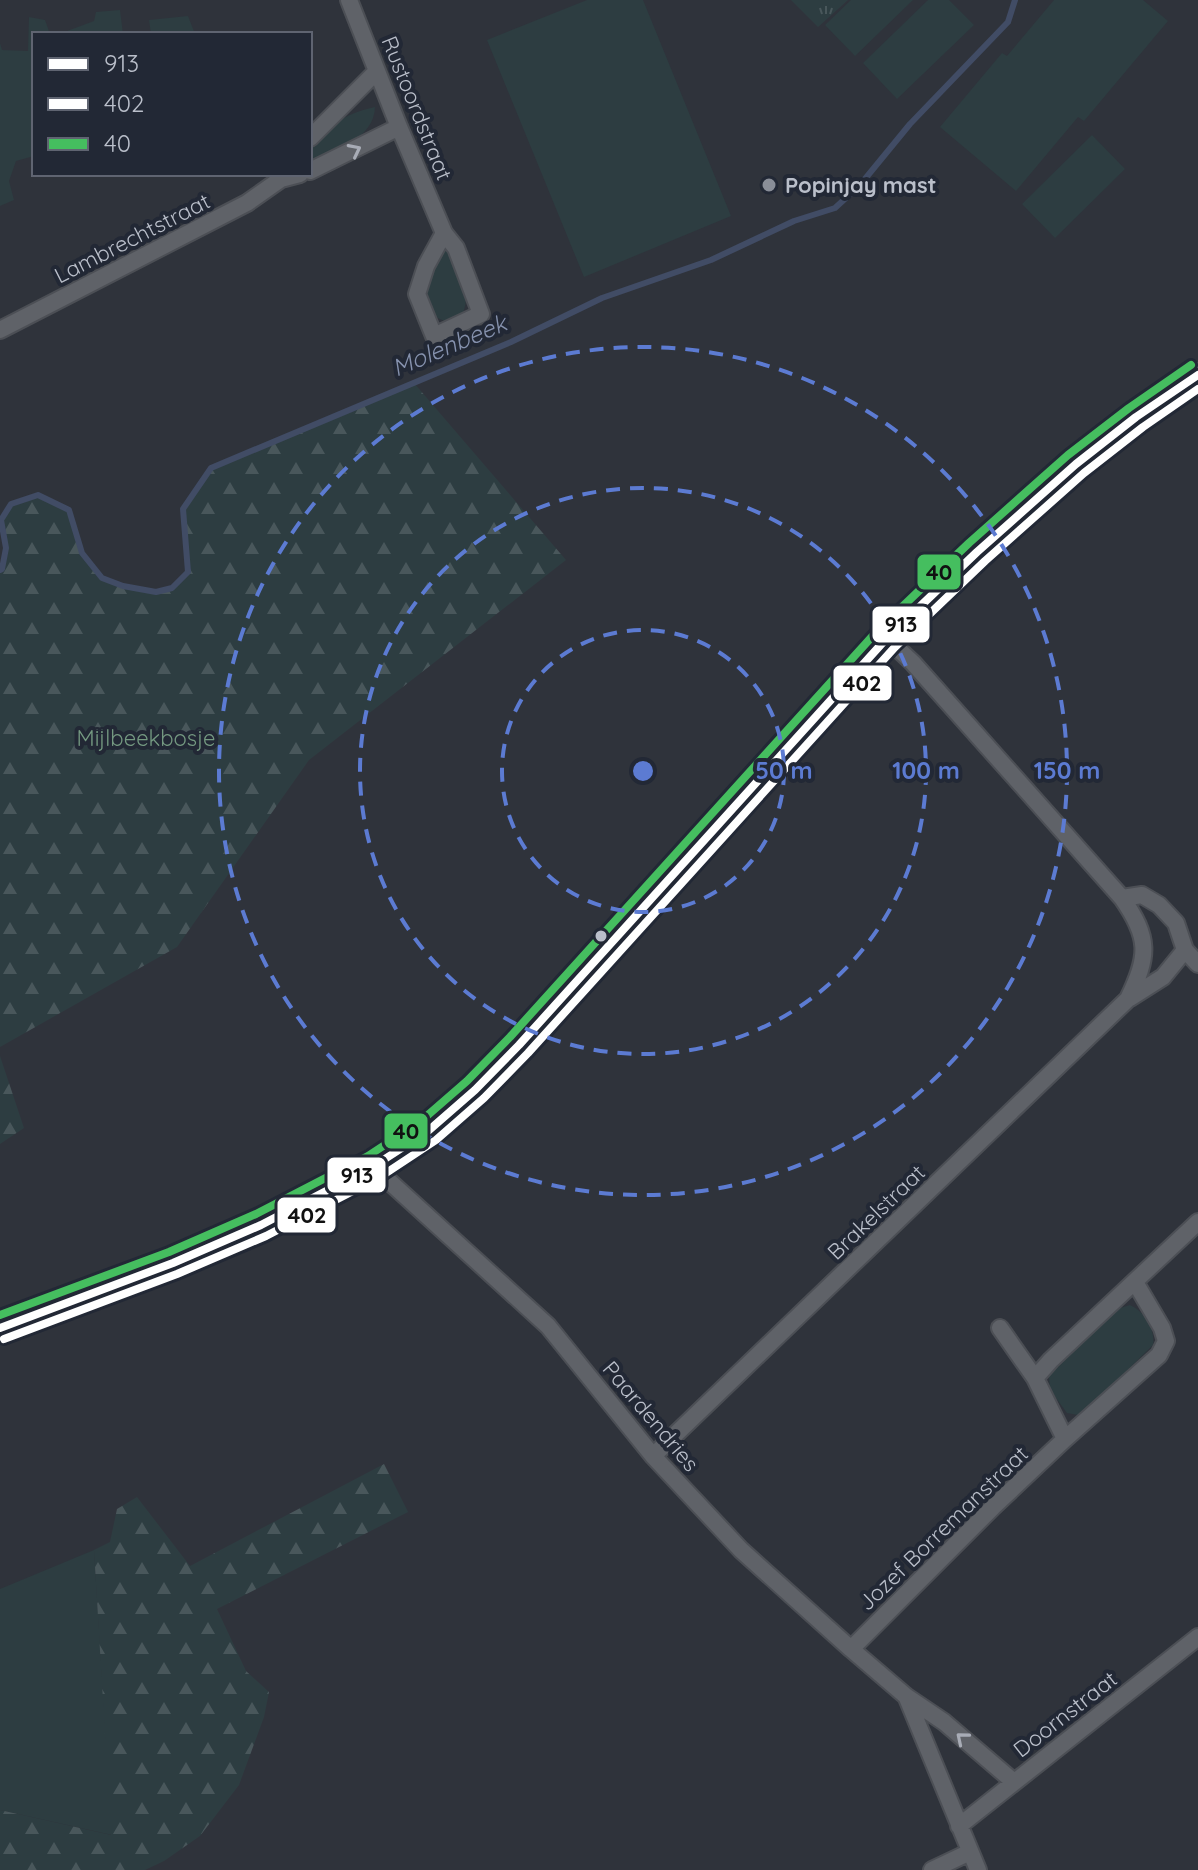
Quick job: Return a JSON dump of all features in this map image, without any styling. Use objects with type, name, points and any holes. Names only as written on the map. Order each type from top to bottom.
[{"type":"main road","points":[[0,1328],[173,1263],[261,1225],[428,1131],[486,1079],[709,837],[883,635],[1076,464],[1136,417],[1198,375]]},
{"type":"street","name":"Rustoordstraat","points":[[349,0],[399,127],[444,233],[456,248],[481,314],[434,336],[417,294],[426,266],[444,233]]},
{"type":"street","points":[[312,136],[377,71]]},
{"type":"street","points":[[312,170],[399,127]]},
{"type":"street","name":"Lambrechtstraat","points":[[0,330],[247,203],[282,177]]},
{"type":"street","name":"Brakelstraat","points":[[883,635],[913,663],[1136,917],[1144,951],[1141,973],[1128,999]]},
{"type":"street","points":[[1122,898],[1142,895],[1159,905],[1176,923],[1185,950],[1198,964]]},
{"type":"street","name":"Brakelstraat","points":[[653,1456],[1128,999],[1163,977],[1185,950]]},
{"type":"street","name":"Paardendries","points":[[371,1162],[548,1326],[653,1456],[741,1550],[907,1697],[944,1722],[1014,1782]]},
{"type":"street","points":[[1035,1378],[1198,1222]]},
{"type":"street","name":"Jozef Borremanstraat","points":[[851,1649],[993,1507],[1159,1355],[1166,1341],[1162,1328],[1135,1282]]},
{"type":"street","points":[[1000,1328],[1035,1378],[1065,1439]]},
{"type":"street","name":"Doornstraat","points":[[959,1826],[1198,1637]]},
{"type":"street","name":"Paardendries","points":[[907,1697],[978,1870]]},
{"type":"street","points":[[932,1870],[970,1852]]},
{"type":"green space","points":[[587,0],[643,0],[731,216],[584,277],[487,40]]},
{"type":"green space","points":[[791,0],[848,0],[818,27]]},
{"type":"green space","points":[[851,0],[913,0],[855,56],[825,25]]},
{"type":"green space","points":[[928,0],[949,0],[974,25],[897,99],[863,63]]},
{"type":"green space","points":[[1054,0],[1143,0],[1168,21],[1084,121],[1078,117],[1016,191],[940,127],[1002,53],[1007,56]]},
{"type":"green space","points":[[120,10],[123,32],[64,32],[94,21],[96,12]]},
{"type":"green space","points":[[188,16],[194,32],[151,32],[149,20]]},
{"type":"green space","points":[[29,17],[45,20],[49,32],[32,32],[32,157],[16,161],[9,181],[14,200],[0,206],[0,43],[2,50],[28,51]]},
{"type":"green space","points":[[375,107],[373,118],[362,135],[312,162],[312,147],[332,127],[353,113]]},
{"type":"green space","points":[[1092,135],[1125,169],[1055,238],[1022,204]]},
{"type":"green space","points":[[445,248],[449,249],[460,273],[466,298],[462,315],[448,321],[440,319],[433,312],[425,291],[432,270]]},
{"type":"green space","name":"Mijlbeekbosje","points":[[414,383],[566,560],[309,760],[177,947],[0,1047],[0,570],[6,548],[1,520],[11,504],[38,495],[69,510],[82,553],[102,578],[123,586],[156,592],[172,588],[188,572],[183,509],[211,468]]},
{"type":"green space","points":[[0,1056],[24,1128],[0,1144]]},
{"type":"green space","points":[[1130,1305],[1148,1322],[1153,1333],[1153,1345],[1084,1413],[1067,1413],[1050,1390],[1049,1376],[1117,1309]]},
{"type":"green space","points":[[384,1464],[408,1512],[217,1609],[246,1671],[269,1692],[264,1717],[239,1785],[200,1836],[145,1870],[0,1870],[0,1810],[111,1835],[94,1550],[110,1542],[117,1509],[137,1497],[190,1566]]},
{"type":"green space","points":[[94,1550],[112,1835],[0,1810],[0,1589]]},
{"type":"waterway","name":"Molenbeek","points":[[0,570],[6,548],[1,520],[11,504],[38,495],[69,510],[82,553],[102,578],[123,586],[156,592],[172,588],[188,572],[183,509],[211,468],[511,342],[602,298],[711,260],[794,221],[835,208],[860,185],[910,124],[1008,22],[1015,0]]},
{"type":"transit line","name":"40","points":[[0,1315],[169,1252],[256,1214],[368,1156],[421,1121],[467,1081],[510,1037],[878,630],[1068,455],[1191,365]]},
{"type":"transit line","name":"913","points":[[0,1328],[173,1263],[261,1225],[374,1166],[428,1131],[475,1090],[519,1045],[886,639],[1076,464],[1136,417],[1198,375]]},
{"type":"transit line","name":"402","points":[[4,1339],[177,1274],[266,1236],[380,1177],[436,1140],[484,1098],[528,1053],[895,647],[1084,473],[1198,389]]},
{"type":"place","name":"Popinjay mast","points":[[769,185]]}]
